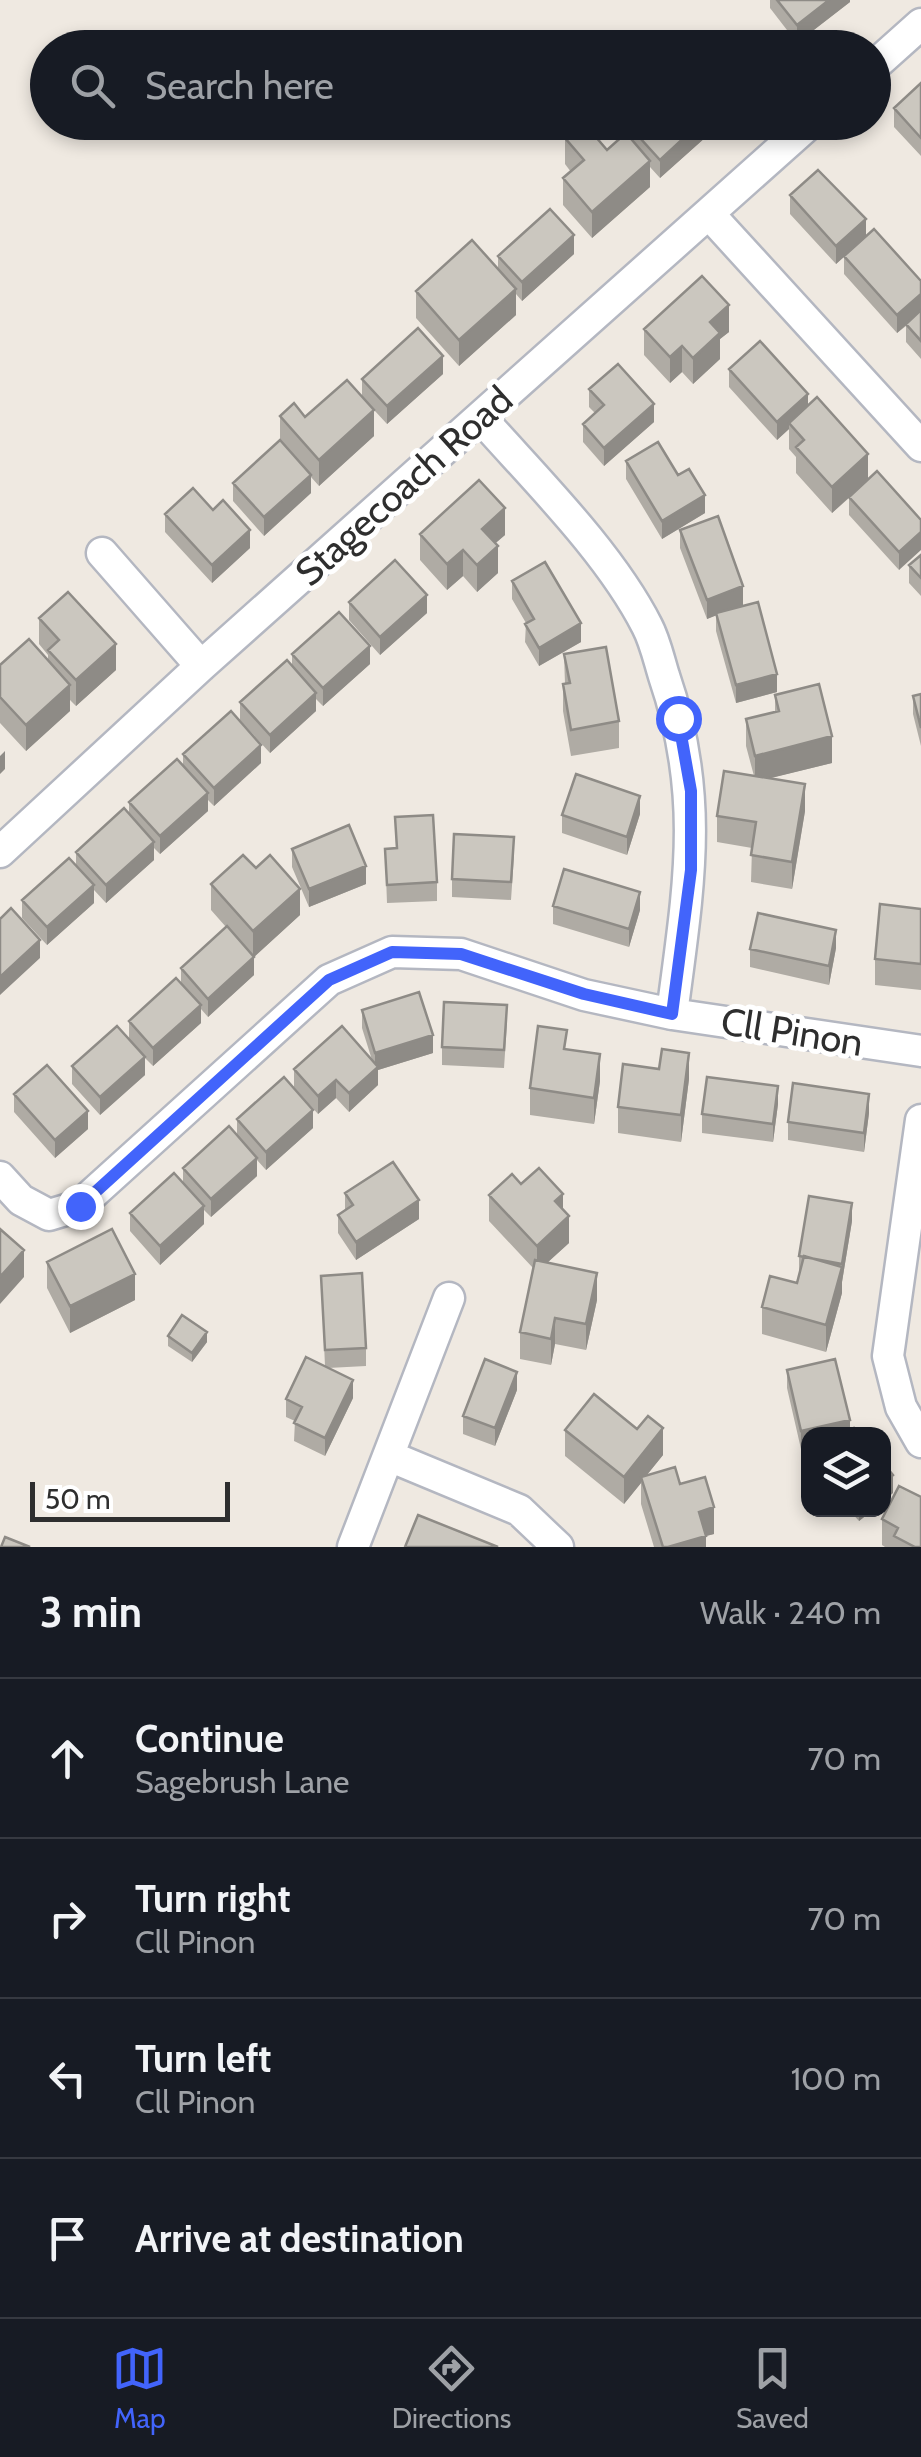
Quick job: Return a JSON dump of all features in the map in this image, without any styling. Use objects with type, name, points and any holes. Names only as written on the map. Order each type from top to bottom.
[{"type":"street","points":[[891,51],[921,24]]},
{"type":"street","name":"Stagecoach Road","points":[[0,852],[201,666],[791,140]]},
{"type":"street","points":[[709,214],[921,446]]},
{"type":"street","points":[[481,418],[595,547],[637,610],[647,626],[678,718],[691,791],[691,870],[672,1014]]},
{"type":"street","points":[[102,553],[201,666]]},
{"type":"street","name":"Cll Pinon","points":[[0,1177],[21,1200],[49,1215],[80,1206],[329,980],[392,952],[461,954],[584,994],[672,1014],[921,1051]]},
{"type":"street","points":[[921,1120],[888,1356],[901,1407],[921,1442]]},
{"type":"street","points":[[354,1547],[449,1298]]},
{"type":"street","points":[[389,1456],[519,1510],[558,1547]]},
{"type":"building","points":[[777,0],[829,0],[797,25]]},
{"type":"building","points":[[921,83],[921,138],[894,108]]},
{"type":"building","points":[[567,140],[598,140],[607,150],[618,140],[632,140],[650,161],[592,212],[563,178],[584,160]]},
{"type":"building","points":[[642,140],[682,140],[660,160]]},
{"type":"building","points":[[818,170],[866,219],[836,246],[790,195]]},
{"type":"building","points":[[550,209],[574,235],[522,282],[498,256]]},
{"type":"building","points":[[874,229],[921,281],[921,294],[897,315],[844,256]]},
{"type":"building","points":[[472,240],[516,289],[459,340],[416,291]]},
{"type":"building","points":[[702,276],[729,305],[710,322],[720,333],[693,358],[682,346],[670,357],[644,329]]},
{"type":"building","points":[[921,310],[921,341],[906,324]]},
{"type":"building","points":[[418,328],[443,356],[387,406],[362,379]]},
{"type":"building","points":[[760,341],[808,394],[777,422],[729,369]]},
{"type":"building","points":[[618,364],[654,404],[604,448],[583,424],[604,405],[589,389]]},
{"type":"building","points":[[347,380],[374,410],[319,460],[280,416],[294,403],[305,417]]},
{"type":"building","points":[[817,397],[868,454],[832,487],[796,447],[804,440],[789,423]]},
{"type":"building","points":[[280,440],[311,475],[264,517],[233,483]]},
{"type":"building","points":[[658,442],[678,475],[689,469],[705,495],[662,521],[626,461]]},
{"type":"building","points":[[877,471],[921,520],[921,532],[899,552],[849,497]]},
{"type":"building","points":[[479,480],[505,508],[482,529],[498,546],[477,565],[463,550],[447,564],[420,534]]},
{"type":"building","points":[[193,488],[213,510],[223,500],[250,530],[212,565],[165,514]]},
{"type":"building","points":[[718,516],[743,586],[707,600],[680,530]]},
{"type":"building","points":[[921,555],[921,578],[909,565]]},
{"type":"building","points":[[395,560],[427,595],[380,637],[349,602]]},
{"type":"building","points":[[545,562],[581,623],[539,648],[525,624],[534,619],[512,581]]},
{"type":"building","points":[[68,592],[116,644],[76,680],[48,650],[59,640],[39,618]]},
{"type":"building","points":[[758,602],[777,674],[736,685],[716,613]]},
{"type":"building","points":[[339,612],[370,646],[323,688],[292,654]]},
{"type":"building","points":[[29,639],[70,685],[26,725],[0,697],[0,665]]},
{"type":"building","points":[[606,647],[619,721],[571,730],[563,684],[570,683],[564,654]]},
{"type":"building","points":[[287,660],[316,693],[270,735],[240,702]]},
{"type":"building","points":[[819,684],[832,736],[755,756],[746,719],[779,711],[775,695]]},
{"type":"building","points":[[921,694],[921,728],[913,696]]},
{"type":"building","points":[[231,711],[261,745],[214,788],[183,754]]},
{"type":"building","points":[[177,759],[208,793],[160,836],[129,802]]},
{"type":"building","points":[[724,771],[805,784],[792,862],[751,855],[756,822],[717,816]]},
{"type":"building","points":[[576,774],[640,796],[627,837],[562,815]]},
{"type":"building","points":[[124,808],[154,842],[106,885],[76,852]]},
{"type":"building","points":[[433,815],[437,882],[387,885],[385,849],[397,848],[395,817]]},
{"type":"building","points":[[349,825],[366,866],[309,889],[292,849]]},
{"type":"building","points":[[454,834],[514,837],[511,882],[452,879]]},
{"type":"building","points":[[243,855],[256,868],[270,855],[300,889],[253,931],[211,884]]},
{"type":"building","points":[[69,858],[94,885],[47,927],[22,900]]},
{"type":"building","points":[[564,869],[640,892],[629,929],[553,906]]},
{"type":"building","points":[[880,904],[921,909],[921,964],[875,959]]},
{"type":"building","points":[[11,908],[40,940],[0,977],[0,919]]},
{"type":"building","points":[[758,913],[836,930],[829,966],[750,949]]},
{"type":"building","points":[[227,926],[254,957],[208,999],[181,968]]},
{"type":"building","points":[[176,978],[201,1005],[153,1048],[129,1021]]},
{"type":"building","points":[[419,992],[433,1035],[375,1053],[362,1010]]},
{"type":"building","points":[[444,1002],[507,1005],[504,1050],[442,1047]]},
{"type":"building","points":[[117,1026],[145,1057],[100,1097],[72,1066]]},
{"type":"building","points":[[342,1026],[378,1067],[349,1093],[336,1080],[318,1096],[294,1069]]},
{"type":"building","points":[[538,1026],[567,1030],[564,1049],[600,1054],[594,1098],[530,1088]]},
{"type":"building","points":[[662,1049],[689,1053],[681,1115],[618,1107],[623,1064],[659,1069]]},
{"type":"building","points":[[47,1065],[88,1111],[55,1140],[14,1094]]},
{"type":"building","points":[[284,1077],[313,1110],[266,1152],[237,1119]]},
{"type":"building","points":[[707,1077],[778,1086],[773,1124],[702,1114]]},
{"type":"building","points":[[793,1083],[869,1094],[864,1133],[788,1122]]},
{"type":"building","points":[[229,1126],[257,1158],[211,1199],[183,1168]]},
{"type":"building","points":[[393,1162],[419,1200],[356,1242],[338,1215],[353,1205],[345,1193]]},
{"type":"building","points":[[539,1168],[563,1194],[555,1201],[569,1216],[537,1246],[489,1195],[512,1174],[521,1184]]},
{"type":"building","points":[[174,1173],[204,1206],[160,1246],[130,1213]]},
{"type":"building","points":[[809,1196],[852,1203],[842,1264],[799,1256]]},
{"type":"building","points":[[0,1229],[24,1250],[0,1277]]},
{"type":"building","points":[[112,1229],[135,1274],[70,1306],[47,1262]]},
{"type":"building","points":[[804,1256],[842,1267],[826,1325],[762,1307],[770,1276],[797,1283]]},
{"type":"building","points":[[535,1260],[597,1273],[586,1324],[555,1318],[551,1339],[520,1332]]},
{"type":"building","points":[[362,1273],[366,1348],[325,1350],[321,1276]]},
{"type":"building","points":[[182,1315],[207,1332],[192,1353],[168,1336]]},
{"type":"building","points":[[306,1357],[353,1380],[325,1438],[294,1423],[302,1407],[286,1399]]},
{"type":"building","points":[[485,1359],[517,1372],[495,1428],[463,1416]]},
{"type":"building","points":[[835,1359],[850,1420],[801,1427],[801,1431],[787,1370]]},
{"type":"building","points":[[594,1394],[637,1429],[648,1416],[663,1428],[624,1477],[565,1430]]},
{"type":"building","points":[[675,1467],[680,1484],[705,1477],[714,1507],[699,1512],[706,1536],[663,1547],[641,1477]]},
{"type":"building","points":[[899,1486],[921,1497],[921,1547],[894,1536],[898,1528],[882,1519],[891,1517],[891,1502]]},
{"type":"building","points":[[418,1515],[498,1547],[405,1547]]},
{"type":"building","points":[[5,1537],[30,1547],[1,1547]]},
{"type":"route","points":[[80,1206],[329,980],[392,952],[461,954],[584,994],[672,1014],[691,870],[691,791],[678,718]]}]
